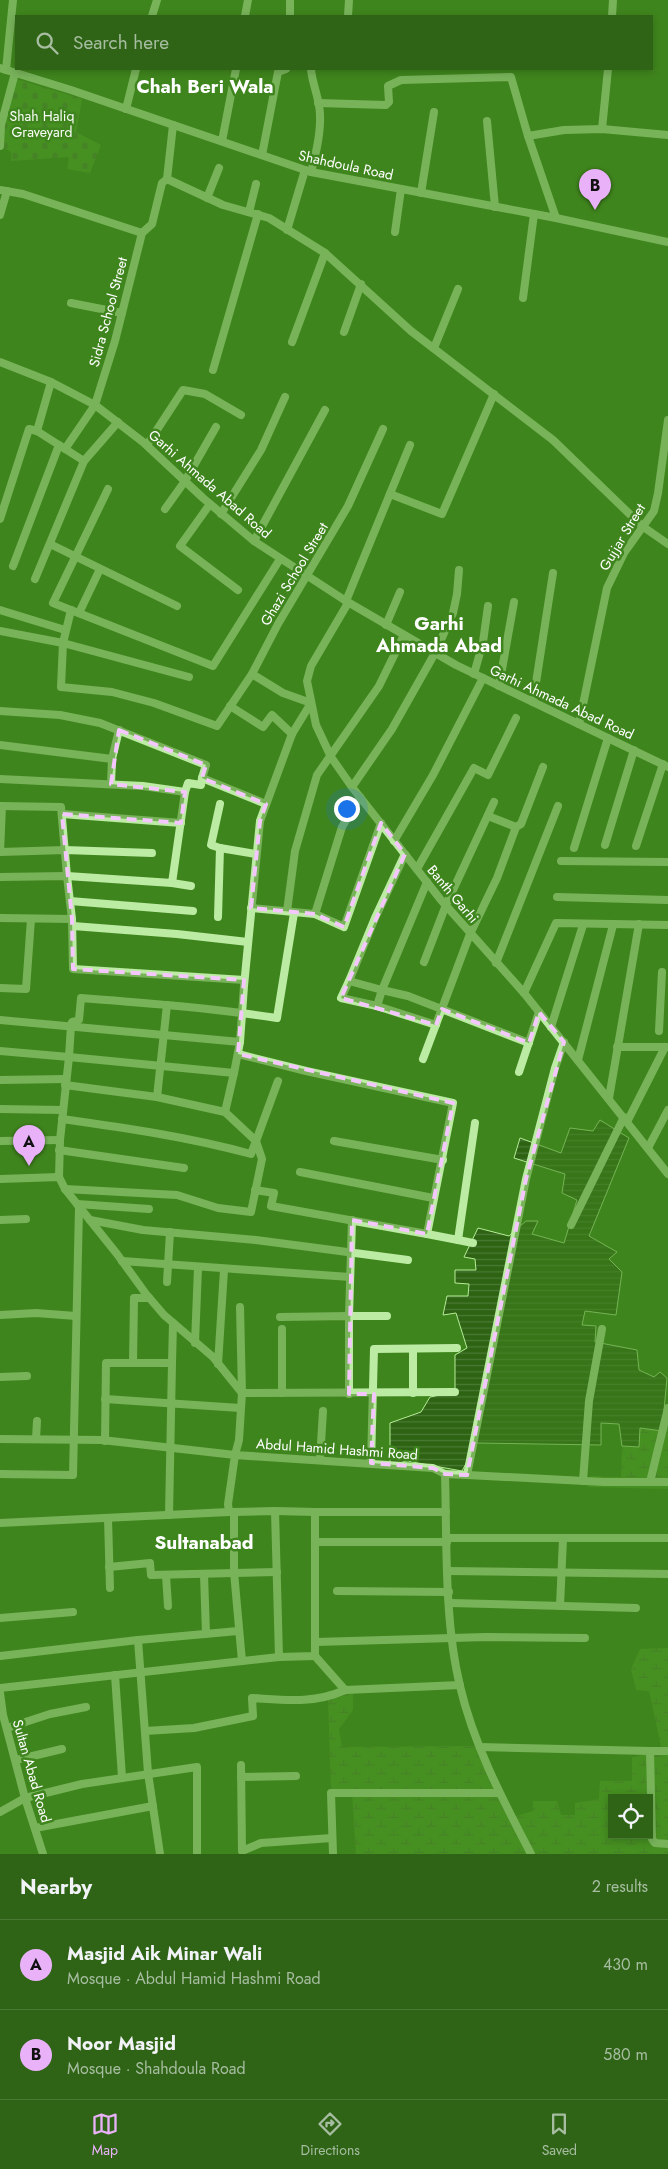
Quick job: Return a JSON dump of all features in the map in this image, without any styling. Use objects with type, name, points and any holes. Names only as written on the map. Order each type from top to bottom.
[{"type":"street","points":[[3,69],[13,0]]},
{"type":"street","points":[[152,15],[157,0]]},
{"type":"street","points":[[246,15],[248,0]]},
{"type":"street","points":[[290,0],[290,15]]},
{"type":"street","points":[[348,15],[349,0]]},
{"type":"street","points":[[612,15],[614,0]]},
{"type":"street","name":"Shahdoula Road","points":[[3,69],[308,171],[556,218],[668,242]]},
{"type":"street","points":[[126,109],[136,70]]},
{"type":"street","points":[[222,141],[236,70]]},
{"type":"street","points":[[262,155],[278,72],[283,70]]},
{"type":"street","points":[[287,230],[317,151],[320,114],[311,70]]},
{"type":"street","points":[[602,129],[608,70]]},
{"type":"street","points":[[318,103],[386,105],[389,102],[388,86],[401,80],[480,72],[511,76],[528,136],[556,218]]},
{"type":"street","points":[[0,146],[1,125],[15,73]]},
{"type":"street","points":[[421,193],[434,112]]},
{"type":"street","points":[[487,121],[495,207]]},
{"type":"street","name":"Sidra School Street","points":[[13,566],[62,447],[95,405],[122,313],[142,233],[152,224],[162,183],[167,179],[173,125]]},
{"type":"street","points":[[528,136],[564,130],[602,129],[668,135]]},
{"type":"street","points":[[207,198],[219,168]]},
{"type":"street","points":[[167,179],[223,205],[269,218],[325,254],[411,330],[553,440],[642,526],[668,544]]},
{"type":"street","points":[[249,212],[256,184]]},
{"type":"street","points":[[395,232],[401,189]]},
{"type":"street","points":[[0,215],[4,190],[23,194],[142,233]]},
{"type":"street","points":[[214,370],[258,214]]},
{"type":"street","points":[[523,298],[534,214]]},
{"type":"street","points":[[292,342],[325,254]]},
{"type":"street","points":[[344,332],[361,284]]},
{"type":"street","points":[[434,348],[458,289]]},
{"type":"street","points":[[70,303],[122,313]]},
{"type":"street","name":"Garhi Ahmada Abad Road","points":[[0,362],[51,382],[95,405],[147,445],[221,514],[254,541],[347,602],[474,674],[665,765]]},
{"type":"street","points":[[37,431],[51,382]]},
{"type":"street","points":[[147,445],[183,390],[205,394],[241,415]]},
{"type":"street","points":[[390,494],[442,514],[494,394]]},
{"type":"street","points":[[221,514],[261,450],[284,397]]},
{"type":"street","points":[[254,541],[325,410]]},
{"type":"street","name":"Gujjar Street","points":[[579,724],[607,588],[614,569],[654,511],[668,420]]},
{"type":"street","points":[[35,579],[84,461],[118,422]]},
{"type":"street","points":[[165,509],[185,481],[216,427]]},
{"type":"street","points":[[0,519],[29,428],[37,431],[84,461]]},
{"type":"street","name":"Ghazi School Street","points":[[63,643],[61,687],[112,692],[154,703],[217,726],[252,674],[278,624],[348,506],[383,428]]},
{"type":"street","name":"Banth Garhi","points":[[410,445],[347,602],[311,666],[307,681],[316,725],[331,757],[380,823],[470,934],[524,993],[668,1174]]},
{"type":"street","points":[[108,489],[53,603],[213,666],[280,559]]},
{"type":"street","points":[[210,504],[180,546],[238,590]]},
{"type":"street","points":[[50,544],[177,606]]},
{"type":"street","points":[[63,643],[65,630],[100,569]]},
{"type":"street","points":[[352,787],[392,729],[435,653],[452,613],[457,594],[459,570]]},
{"type":"street","points":[[533,702],[553,573]]},
{"type":"street","points":[[386,625],[400,592]]},
{"type":"street","points":[[500,686],[514,602]]},
{"type":"street","points":[[474,674],[483,642],[488,606]]},
{"type":"street","points":[[0,610],[65,630]]},
{"type":"street","points":[[0,631],[63,643],[189,677]]},
{"type":"street","points":[[404,634],[379,686],[317,775],[295,851],[291,912],[277,1018],[167,1005],[81,998],[79,1020],[72,1022],[70,1026],[59,1150],[59,1177],[65,1189],[149,1298],[218,1364],[242,1393],[374,1394],[455,1392]]},
{"type":"street","points":[[225,1112],[240,1042],[244,980],[260,821],[292,734],[312,702],[283,693],[252,674]]},
{"type":"street","points":[[394,840],[433,775],[483,678]]},
{"type":"street","points":[[230,706],[263,727],[272,716],[292,734]]},
{"type":"street","points":[[0,711],[60,716],[100,723],[206,765],[200,785],[188,783],[185,792],[172,883]]},
{"type":"street","points":[[417,869],[474,768],[488,775],[516,718]]},
{"type":"street","points":[[111,784],[112,759],[119,730]]},
{"type":"street","points":[[574,848],[608,738]]},
{"type":"street","points":[[0,744],[112,759]]},
{"type":"street","points":[[605,845],[634,750]]},
{"type":"street","points":[[636,846],[665,765]]},
{"type":"street","points":[[423,1058],[470,934],[497,878],[516,827],[520,824],[543,767]]},
{"type":"street","points":[[202,778],[266,804]]},
{"type":"street","points":[[0,779],[143,786],[185,792]]},
{"type":"street","points":[[316,914],[342,827],[360,797]]},
{"type":"street","points":[[424,962],[446,905],[494,802]]},
{"type":"street","points":[[220,804],[211,844],[220,848],[256,854]]},
{"type":"street","points":[[152,853],[65,850],[0,852],[1,806],[61,806],[62,814],[65,850],[67,876],[73,923],[72,969],[244,980]]},
{"type":"street","points":[[496,963],[558,806]]},
{"type":"street","points":[[62,814],[181,824]]},
{"type":"street","points":[[488,816],[516,827]]},
{"type":"street","points":[[251,908],[316,914],[344,927],[380,823]]},
{"type":"street","points":[[218,917],[220,848]]},
{"type":"street","points":[[405,854],[341,998],[377,1006],[436,1025]]},
{"type":"street","points":[[561,861],[668,862]]},
{"type":"street","points":[[0,877],[67,876],[191,886]]},
{"type":"street","points":[[377,1006],[427,882]]},
{"type":"street","points":[[557,897],[668,900]]},
{"type":"street","points":[[70,901],[193,911]]},
{"type":"street","points":[[0,918],[73,923],[248,942]]},
{"type":"street","points":[[0,988],[26,989],[31,919]]},
{"type":"street","points":[[524,993],[556,923],[583,925],[668,925]]},
{"type":"street","points":[[609,1098],[639,924]]},
{"type":"street","points":[[551,1027],[583,925]]},
{"type":"street","points":[[578,1060],[613,925]]},
{"type":"street","points":[[659,1031],[664,996],[662,972]]},
{"type":"street","points":[[350,981],[408,996],[529,1043]]},
{"type":"street","points":[[157,1097],[167,1005]]},
{"type":"street","points":[[519,1072],[539,1012]]},
{"type":"street","points":[[0,1020],[240,1042]]},
{"type":"street","points":[[467,1475],[526,1179],[555,1068],[564,1042]]},
{"type":"street","points":[[571,1225],[666,1047],[618,1047]]},
{"type":"street","points":[[0,1050],[234,1073]]},
{"type":"street","points":[[238,1054],[453,1103],[427,1234]]},
{"type":"street","points":[[0,1080],[65,1082],[157,1097],[225,1112],[256,1141],[262,1159],[251,1212],[218,1208],[177,1195],[65,1189]]},
{"type":"street","points":[[62,1119],[143,1130],[215,1144],[251,1154],[278,1081]]},
{"type":"street","points":[[0,1109],[62,1110]]},
{"type":"street","points":[[648,1148],[668,1110]]},
{"type":"street","points":[[458,1240],[476,1123]]},
{"type":"street","points":[[0,1141],[60,1140]]},
{"type":"street","points":[[334,1140],[443,1160]]},
{"type":"street","points":[[59,1150],[184,1168]]},
{"type":"street","points":[[300,1172],[433,1198]]},
{"type":"street","points":[[0,1179],[59,1177]]},
{"type":"street","points":[[255,1190],[274,1193],[271,1206],[473,1242]]},
{"type":"street","points":[[78,1206],[149,1208]]},
{"type":"street","points":[[0,1474],[72,1476],[78,1206]]},
{"type":"street","points":[[0,1220],[26,1219]]},
{"type":"street","points":[[90,1220],[170,1232],[256,1240],[408,1260]]},
{"type":"street","points":[[349,1394],[352,1220]]},
{"type":"street","points":[[167,1282],[170,1232]]},
{"type":"street","points":[[122,1261],[167,1266],[350,1278]]},
{"type":"street","points":[[195,1343],[198,1268]]},
{"type":"street","points":[[218,1364],[224,1270]]},
{"type":"street","points":[[133,1363],[134,1298],[149,1298]]},
{"type":"street","name":"Abdul Hamid Hashmi Road","points":[[240,1307],[242,1393],[239,1440],[235,1455],[320,1459],[433,1468],[445,1474],[583,1481],[668,1482]]},
{"type":"street","points":[[0,1315],[36,1313],[76,1316]]},
{"type":"street","points":[[280,1317],[387,1316]]},
{"type":"street","points":[[169,1515],[173,1323]]},
{"type":"street","points":[[282,1329],[282,1394]]},
{"type":"street","points":[[583,1481],[589,1401],[602,1329]]},
{"type":"street","points":[[370,1463],[374,1394],[374,1349],[457,1348]]},
{"type":"street","points":[[413,1349],[413,1393]]},
{"type":"street","points":[[105,1441],[106,1363],[172,1363]]},
{"type":"street","points":[[0,1377],[27,1376]]},
{"type":"street","points":[[105,1399],[240,1408]]},
{"type":"street","points":[[650,1482],[668,1408]]},
{"type":"street","points":[[320,1459],[323,1411]]},
{"type":"street","points":[[36,1439],[37,1421]]},
{"type":"street","points":[[0,1439],[105,1441],[235,1455],[228,1504],[231,1512],[238,1631],[242,1661]]},
{"type":"street","points":[[445,1474],[452,1639],[460,1685],[480,1747],[499,1793],[531,1854]]},
{"type":"street","points":[[275,1511],[280,1657]]},
{"type":"street","points":[[0,1523],[231,1512],[446,1512]]},
{"type":"street","points":[[315,1512],[316,1656],[345,1690]]},
{"type":"street","points":[[108,1518],[110,1588]]},
{"type":"street","points":[[560,1606],[563,1538]]},
{"type":"street","points":[[315,1542],[668,1538]]},
{"type":"street","points":[[109,1566],[150,1563],[151,1575],[277,1572]]},
{"type":"street","points":[[448,1571],[668,1574]]},
{"type":"street","points":[[204,1574],[206,1634]]},
{"type":"street","points":[[166,1575],[168,1606]]},
{"type":"street","points":[[337,1591],[449,1592]]},
{"type":"street","points":[[450,1603],[636,1608]]},
{"type":"street","points":[[0,1618],[72,1612]]},
{"type":"street","points":[[0,1656],[238,1631]]},
{"type":"street","points":[[316,1642],[585,1638]]},
{"type":"street","points":[[138,1640],[148,1773],[160,1854]]},
{"type":"street","points":[[0,1688],[280,1657],[316,1656]]},
{"type":"street","points":[[115,1675],[122,1777]]},
{"type":"street","points":[[145,1731],[194,1728],[253,1716],[252,1698],[300,1701],[328,1698],[345,1690],[460,1685]]},
{"type":"street","name":"Sultan Abad Road","points":[[0,1693],[4,1724],[43,1854]]},
{"type":"street","points":[[4,1724],[86,1707]]},
{"type":"street","points":[[480,1747],[668,1752]]},
{"type":"street","points":[[16,1760],[62,1749]]},
{"type":"street","points":[[650,1751],[652,1839],[655,1843],[668,1844]]},
{"type":"street","points":[[241,1765],[242,1851],[261,1843],[332,1838]]},
{"type":"street","points":[[0,1812],[25,1798],[82,1784],[197,1767],[197,1854]]},
{"type":"street","points":[[241,1776],[296,1776]]},
{"type":"street","points":[[333,1854],[332,1793],[499,1793]]},
{"type":"street","points":[[35,1828],[153,1806]]},
{"type":"highlighted area","points":[[119,730],[206,765],[202,778],[266,804],[260,821],[251,908],[315,914],[344,927],[381,823],[405,854],[341,998],[436,1025],[442,1009],[529,1043],[539,1012],[564,1042],[526,1179],[467,1475],[445,1474],[433,1468],[371,1463],[374,1394],[349,1394],[352,1220],[427,1234],[453,1103],[238,1054],[244,980],[73,969],[72,919],[62,814],[181,823],[185,792],[111,784]]},
{"type":"green space","name":"Shah Haliq Graveyard","points":[[16,79],[82,99],[76,132],[101,145],[90,173],[67,169],[69,157],[11,161],[11,152],[0,146],[0,113],[9,114]]},
{"type":"green space","points":[[668,1420],[668,1489],[588,1487],[591,1476],[621,1477],[622,1446],[639,1447],[639,1428]]},
{"type":"green space","points":[[668,1648],[668,1854],[356,1854],[352,1793],[331,1793],[328,1698],[353,1690],[353,1710],[339,1729],[342,1747],[474,1746],[512,1817],[533,1811],[533,1801],[557,1801],[561,1815],[575,1815],[575,1803],[599,1799],[600,1781],[632,1781],[632,1757],[662,1751],[649,1691],[636,1690],[631,1669],[640,1649]]},
{"type":"shaded area","points":[[600,1120],[629,1138],[589,1236],[617,1252],[609,1259],[622,1272],[616,1315],[585,1311],[582,1325],[596,1326],[595,1342],[637,1350],[639,1370],[654,1377],[660,1372],[667,1378],[662,1431],[640,1428],[639,1447],[622,1446],[619,1424],[601,1423],[601,1445],[477,1443],[462,1471],[407,1461],[390,1465],[390,1423],[421,1412],[430,1397],[455,1392],[455,1355],[467,1348],[456,1313],[443,1315],[447,1296],[468,1296],[469,1284],[455,1283],[455,1270],[476,1270],[475,1259],[464,1257],[478,1228],[509,1236],[526,1221],[538,1221],[532,1234],[564,1243],[577,1200],[562,1193],[565,1174],[514,1158],[520,1138],[561,1153],[570,1128],[593,1131]]},
{"type":"place","name":"Noor Masjid","points":[[595,210]]},
{"type":"place","name":"Masjid Aik Minar Wali","points":[[29,1166]]},
{"type":"district","name":"Chah Beri Wala","points":[[205,86]]},
{"type":"district","name":"Garhi Ahmada Abad","points":[[439,634]]},
{"type":"district","name":"Sultanabad","points":[[204,1542]]}]
